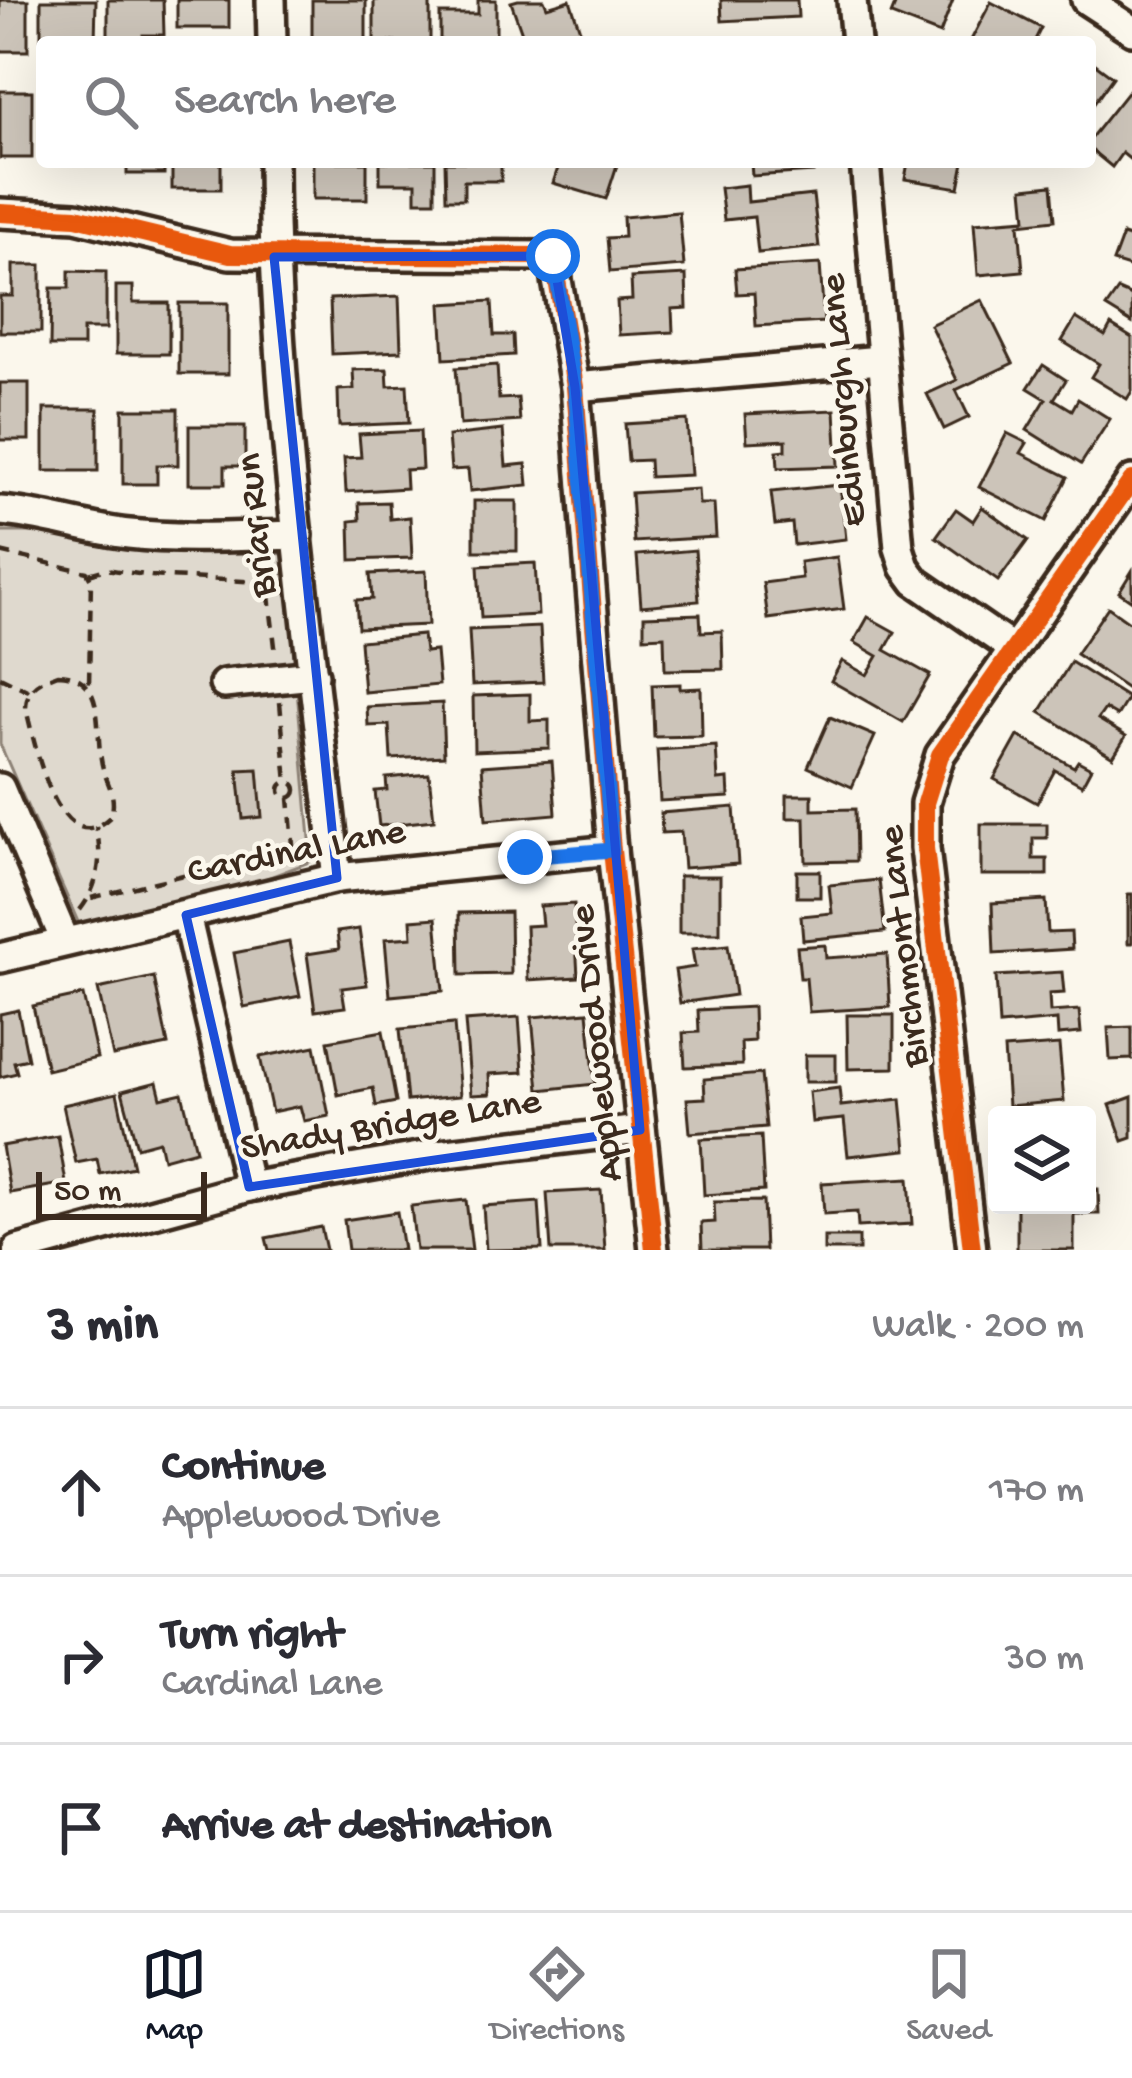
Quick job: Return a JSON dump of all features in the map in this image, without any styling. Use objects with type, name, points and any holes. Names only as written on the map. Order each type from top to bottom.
[{"type":"street","points":[[271,0],[272,36]]},
{"type":"street","points":[[852,0],[855,36]]},
{"type":"street","points":[[1086,0],[1132,30]]},
{"type":"street","name":"Briar Run","points":[[273,168],[274,257],[298,535],[337,878]]},
{"type":"street","name":"Edinburgh Lane","points":[[865,168],[899,548],[916,582],[1012,648]]},
{"type":"street","points":[[0,213],[76,217],[230,254],[274,257]]},
{"type":"street","name":"Applewood Drive","points":[[274,257],[553,256],[575,387],[612,850],[654,1250]]},
{"type":"street","points":[[575,387],[880,360]]},
{"type":"street","name":"Birchmont Lane","points":[[972,1250],[926,848],[926,803],[940,755],[1132,480]]},
{"type":"street","points":[[0,511],[180,538],[298,535]]},
{"type":"street","points":[[224,684],[314,675]]},
{"type":"street","points":[[0,788],[69,930]]},
{"type":"street","name":"Cardinal Lane","points":[[0,958],[69,930],[186,915],[337,878],[612,850]]},
{"type":"street","points":[[186,915],[249,1187]]},
{"type":"street","name":"Shady Bridge Lane","points":[[18,1250],[249,1187],[430,1155],[640,1130]]},
{"type":"path","points":[[0,552],[79,567],[88,574],[89,685]]},
{"type":"path","points":[[260,581],[278,559]]},
{"type":"path","points":[[88,574],[106,568],[152,576],[260,581],[268,587],[287,783],[296,789],[289,798],[293,845],[284,860],[247,859],[91,898]]},
{"type":"path","points":[[58,674],[78,676],[89,685],[96,700],[102,769],[115,797],[111,816],[96,826],[66,819],[50,794],[26,710],[34,684],[58,674]]},
{"type":"path","points":[[0,676],[29,691]]},
{"type":"path","points":[[69,930],[91,898],[100,857],[96,826]]},
{"type":"highlighted area","points":[[553,256],[575,387],[640,1130],[249,1187],[186,915],[337,878],[274,257]]},
{"type":"shaded area","points":[[0,532],[36,532],[120,546],[285,554],[312,861],[257,882],[79,924],[0,744]]},
{"type":"building","points":[[0,0],[28,0],[28,51],[0,51]]},
{"type":"building","points":[[41,0],[96,0],[95,36],[41,36]]},
{"type":"building","points":[[108,0],[163,0],[164,35],[108,36]]},
{"type":"building","points":[[177,0],[229,0],[229,28],[177,28]]},
{"type":"building","points":[[312,0],[366,0],[366,36],[312,36]]},
{"type":"building","points":[[374,0],[430,0],[430,36],[374,36]]},
{"type":"building","points":[[478,0],[496,0],[496,36],[440,36],[440,14],[478,14]]},
{"type":"building","points":[[544,0],[547,7],[570,0],[582,36],[523,36],[511,2]]},
{"type":"building","points":[[721,0],[797,0],[798,17],[722,21]]},
{"type":"building","points":[[897,0],[953,0],[940,34],[891,15]]},
{"type":"building","points":[[991,2],[1041,28],[1037,36],[973,36]]},
{"type":"building","points":[[1096,64],[1113,77],[1096,101]]},
{"type":"building","points":[[1129,90],[1132,161],[1122,153],[1112,167],[1096,154],[1096,131]]},
{"type":"building","points":[[0,91],[32,91],[32,158],[0,158]]},
{"type":"building","points":[[127,168],[164,168],[164,174],[127,174]]},
{"type":"building","points":[[172,168],[221,168],[221,189],[172,189]]},
{"type":"building","points":[[313,168],[367,168],[367,199],[313,199]]},
{"type":"building","points":[[380,168],[435,168],[435,201],[416,201],[416,183],[380,183]]},
{"type":"building","points":[[445,168],[501,168],[501,181],[464,181],[464,199],[446,199]]},
{"type":"building","points":[[558,168],[616,168],[606,199],[553,183]]},
{"type":"building","points":[[751,168],[813,168],[813,172],[752,176]]},
{"type":"building","points":[[907,168],[963,168],[959,188],[905,179]]},
{"type":"building","points":[[747,185],[748,202],[813,195],[819,247],[758,253],[754,217],[724,220],[720,188]]},
{"type":"building","points":[[1052,185],[1055,220],[1019,224],[1023,271],[978,275],[974,223],[1026,219],[1023,188]]},
{"type":"building","points":[[679,212],[684,266],[610,272],[607,238],[624,237],[623,217]]},
{"type":"building","points":[[1123,235],[1132,238],[1132,268],[1113,262]]},
{"type":"building","points":[[820,264],[824,322],[756,326],[754,293],[737,294],[735,269]]},
{"type":"building","points":[[13,265],[41,265],[41,332],[0,332],[0,296],[13,296]]},
{"type":"building","points":[[69,271],[106,272],[106,329],[83,329],[83,346],[50,346],[51,288],[69,288]]},
{"type":"building","points":[[686,275],[687,308],[672,309],[673,332],[619,335],[617,301],[632,300],[631,278]]},
{"type":"building","points":[[116,286],[133,286],[133,303],[169,303],[169,354],[116,354]]},
{"type":"building","points":[[1118,290],[1132,296],[1132,323],[1106,307]]},
{"type":"building","points":[[399,296],[401,351],[332,354],[330,299]]},
{"type":"building","points":[[982,300],[1013,363],[956,390],[969,417],[944,429],[927,394],[957,380],[930,325]]},
{"type":"building","points":[[492,301],[494,335],[513,335],[514,355],[444,359],[441,304]]},
{"type":"building","points":[[179,303],[228,303],[228,374],[179,374]]},
{"type":"building","points":[[1076,318],[1105,336],[1111,325],[1132,338],[1132,391],[1127,399],[1091,377],[1099,364],[1062,341]]},
{"type":"building","points":[[497,365],[499,399],[518,398],[520,421],[460,425],[456,368]]},
{"type":"building","points":[[1043,365],[1066,380],[1054,399],[1072,410],[1078,399],[1110,419],[1081,464],[1027,430],[1046,399],[1028,388]]},
{"type":"building","points":[[387,369],[388,386],[407,385],[409,423],[339,426],[338,390],[354,389],[353,370]]},
{"type":"building","points":[[0,383],[29,383],[29,440],[0,440]]},
{"type":"building","points":[[44,409],[98,409],[98,471],[44,471]]},
{"type":"building","points":[[123,409],[178,409],[178,465],[157,465],[157,484],[123,484]]},
{"type":"building","points":[[835,410],[838,466],[778,468],[777,451],[786,450],[786,440],[747,442],[745,414]]},
{"type":"building","points":[[687,420],[691,475],[650,477],[649,460],[628,461],[625,424]]},
{"type":"building","points":[[189,426],[245,426],[245,466],[225,466],[225,484],[189,484]]},
{"type":"building","points":[[503,430],[506,466],[526,464],[528,485],[470,491],[468,469],[451,470],[448,436]]},
{"type":"building","points":[[420,431],[422,469],[405,470],[406,488],[346,492],[344,458],[361,457],[359,434]]},
{"type":"building","points":[[1007,433],[1027,443],[1021,453],[1068,477],[1046,521],[979,487]]},
{"type":"building","points":[[840,485],[846,539],[794,545],[792,523],[775,525],[771,492]]},
{"type":"building","points":[[698,489],[699,504],[714,504],[716,537],[634,542],[631,493]]},
{"type":"building","points":[[474,501],[517,501],[517,551],[474,551]]},
{"type":"building","points":[[389,502],[390,519],[410,517],[412,558],[351,560],[350,521],[360,520],[359,503]]},
{"type":"building","points":[[982,507],[1028,540],[998,581],[936,537],[956,509],[973,521]]},
{"type":"building","points":[[695,550],[699,601],[641,606],[637,555]]},
{"type":"building","points":[[837,557],[844,609],[768,619],[763,583],[802,578],[800,562]]},
{"type":"building","points":[[535,563],[538,615],[481,618],[478,566]]},
{"type":"building","points":[[426,571],[428,625],[358,628],[356,600],[372,599],[370,574]]},
{"type":"building","points":[[1132,571],[1132,601],[1119,592]]},
{"type":"building","points":[[1108,607],[1132,624],[1132,692],[1076,654]]},
{"type":"building","points":[[700,614],[701,632],[722,631],[723,669],[665,670],[664,636],[644,637],[644,616]]},
{"type":"building","points":[[868,617],[895,632],[885,650],[930,675],[903,722],[831,681],[842,661],[867,675],[878,656],[854,642]]},
{"type":"building","points":[[540,627],[543,682],[472,685],[469,630]]},
{"type":"building","points":[[423,635],[425,652],[436,651],[439,685],[364,692],[360,641]]},
{"type":"building","points":[[1071,662],[1128,698],[1117,716],[1105,709],[1098,719],[1126,736],[1113,757],[1040,712]]},
{"type":"building","points":[[680,684],[680,689],[701,688],[702,736],[654,737],[652,685]]},
{"type":"building","points":[[530,694],[530,721],[549,720],[549,748],[474,751],[473,696]]},
{"type":"building","points":[[442,703],[444,756],[391,759],[389,725],[368,726],[367,707]]},
{"type":"building","points":[[830,717],[875,736],[852,787],[808,767]]},
{"type":"building","points":[[1018,736],[1074,767],[1078,761],[1091,768],[1082,785],[1055,770],[1037,803],[994,779]]},
{"type":"building","points":[[716,746],[718,780],[728,779],[729,797],[660,801],[657,750]]},
{"type":"building","points":[[552,761],[556,814],[486,820],[482,766]]},
{"type":"building","points":[[258,769],[262,817],[243,819],[238,770]]},
{"type":"building","points":[[429,774],[434,820],[379,826],[375,791],[387,790],[386,778]]},
{"type":"building","points":[[787,795],[812,795],[812,810],[855,809],[856,861],[806,862],[805,818],[787,818]]},
{"type":"building","points":[[734,807],[738,864],[684,868],[681,832],[662,833],[661,813]]},
{"type":"building","points":[[981,824],[1047,824],[1047,838],[1033,838],[1033,859],[1047,859],[1047,875],[981,875]]},
{"type":"building","points":[[797,871],[820,871],[820,897],[797,897]]},
{"type":"building","points":[[679,876],[720,876],[720,933],[679,933]]},
{"type":"building","points":[[879,880],[885,932],[803,940],[801,916],[832,913],[829,885]]},
{"type":"building","points":[[1128,894],[1132,894],[1132,943],[1128,943]]},
{"type":"building","points":[[1046,900],[1048,933],[1071,932],[1072,949],[994,954],[992,903]]},
{"type":"building","points":[[574,904],[578,977],[528,980],[526,926],[542,925],[540,906]]},
{"type":"building","points":[[510,912],[511,974],[460,975],[459,913]]},
{"type":"building","points":[[436,918],[443,991],[390,996],[385,939],[412,937],[411,920]]},
{"type":"building","points":[[359,929],[367,985],[342,988],[345,1007],[315,1011],[307,954],[339,949],[337,932]]},
{"type":"building","points":[[289,942],[300,996],[244,1007],[234,953]]},
{"type":"building","points":[[728,945],[735,995],[680,1003],[675,970],[695,967],[692,949]]},
{"type":"building","points":[[825,945],[826,958],[887,954],[890,1007],[809,1012],[797,947]]},
{"type":"building","points":[[1062,972],[1064,993],[1049,994],[1050,1012],[1079,1010],[1081,1033],[1058,1035],[1057,1020],[999,1025],[996,976]]},
{"type":"building","points":[[154,977],[168,1045],[113,1056],[98,989]]},
{"type":"building","points":[[83,995],[97,1058],[47,1070],[33,1006]]},
{"type":"building","points":[[753,1007],[754,1041],[741,1042],[742,1065],[685,1067],[683,1033],[699,1032],[698,1010]]},
{"type":"building","points":[[18,1010],[28,1059],[14,1062],[17,1073],[0,1077],[0,1014]]},
{"type":"building","points":[[588,1012],[595,1084],[539,1090],[532,1017]]},
{"type":"building","points":[[847,1015],[894,1015],[894,1068],[848,1069]]},
{"type":"building","points":[[519,1017],[523,1072],[489,1074],[490,1094],[471,1095],[465,1021]]},
{"type":"building","points":[[454,1024],[460,1096],[407,1101],[400,1029]]},
{"type":"building","points":[[1132,1027],[1132,1059],[1110,1060],[1108,1028]]},
{"type":"building","points":[[383,1031],[396,1102],[376,1106],[373,1088],[338,1095],[328,1041]]},
{"type":"building","points":[[1059,1045],[1064,1101],[1008,1106],[1004,1049]]},
{"type":"building","points":[[315,1046],[329,1116],[304,1121],[300,1106],[272,1112],[260,1057]]},
{"type":"building","points":[[805,1055],[836,1055],[836,1082],[805,1082]]},
{"type":"building","points":[[761,1074],[766,1127],[690,1133],[687,1099],[705,1098],[704,1079]]},
{"type":"building","points":[[157,1082],[161,1098],[182,1093],[196,1150],[163,1159],[159,1141],[137,1147],[122,1091]]},
{"type":"building","points":[[839,1088],[841,1106],[901,1099],[906,1150],[848,1156],[844,1119],[812,1122],[809,1092]]},
{"type":"building","points":[[117,1093],[133,1167],[100,1174],[97,1159],[76,1163],[63,1105]]},
{"type":"building","points":[[1132,1097],[1132,1138],[1123,1141],[1110,1105]]},
{"type":"building","points":[[58,1136],[66,1183],[10,1193],[2,1146]]},
{"type":"building","points":[[761,1136],[764,1191],[704,1195],[701,1139]]},
{"type":"building","points":[[909,1178],[912,1224],[858,1227],[857,1212],[824,1214],[822,1183]]},
{"type":"building","points":[[601,1190],[605,1250],[551,1250],[547,1193]]},
{"type":"building","points":[[466,1200],[472,1250],[416,1250],[411,1206]]},
{"type":"building","points":[[763,1201],[765,1250],[702,1250],[701,1223],[715,1222],[714,1202]]},
{"type":"building","points":[[539,1202],[542,1249],[486,1250],[483,1206]]},
{"type":"building","points":[[397,1212],[403,1250],[348,1250],[344,1220]]},
{"type":"building","points":[[1017,1214],[1074,1214],[1074,1250],[1017,1250]]},
{"type":"building","points":[[321,1227],[326,1250],[269,1250],[266,1238]]},
{"type":"building","points":[[824,1237],[859,1237],[859,1250],[824,1250]]},
{"type":"cycle path","points":[[0,213],[76,217],[230,254],[553,256],[575,387],[612,850],[654,1250]]},
{"type":"cycle path","points":[[972,1250],[925,848],[925,803],[940,755],[1132,480]]},
{"type":"route","points":[[525,857],[612,850],[575,387],[553,256]]}]
